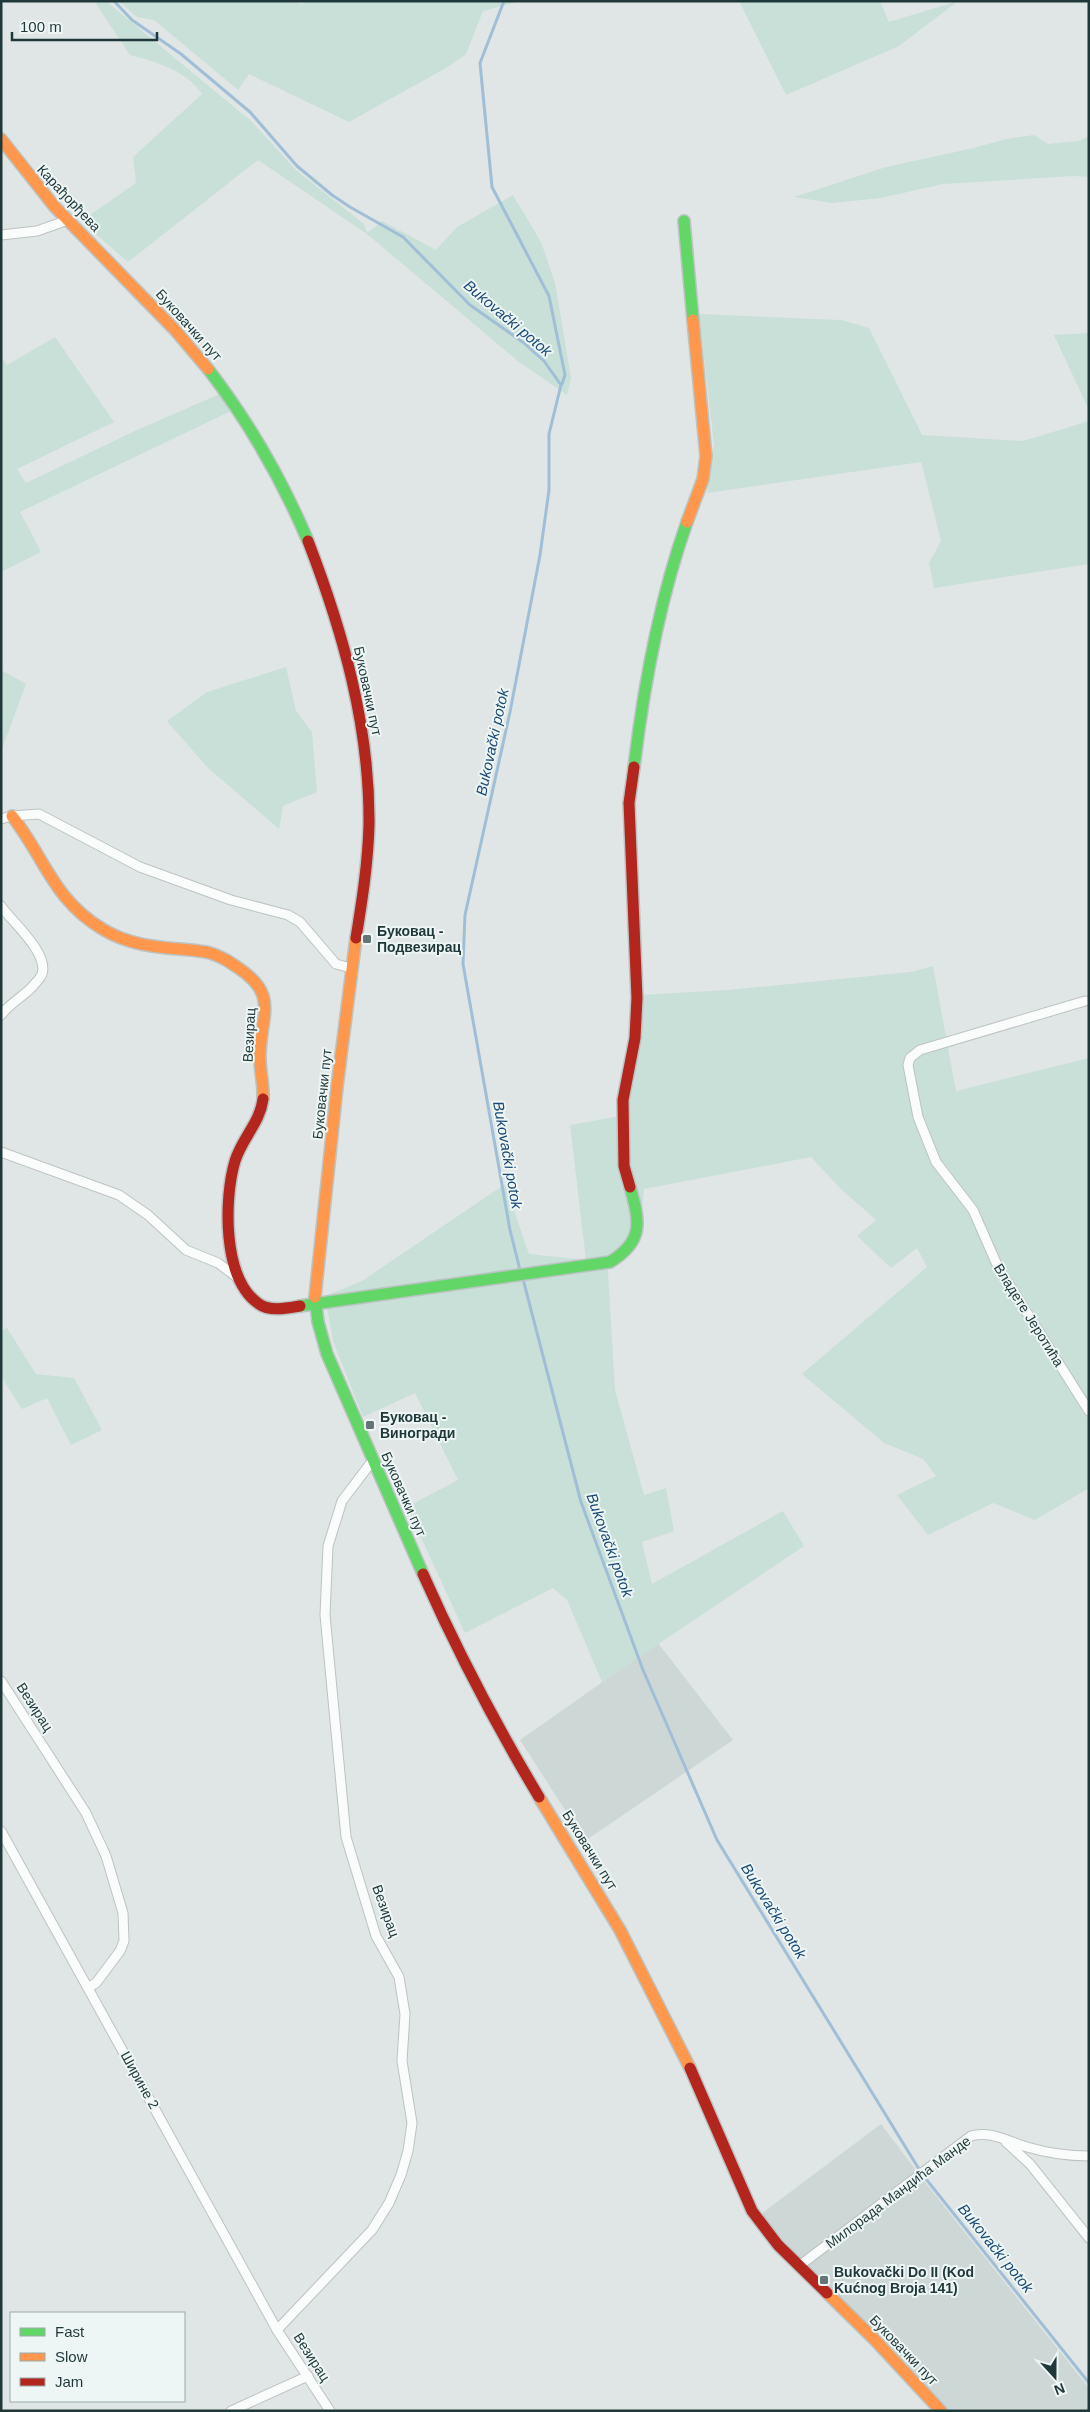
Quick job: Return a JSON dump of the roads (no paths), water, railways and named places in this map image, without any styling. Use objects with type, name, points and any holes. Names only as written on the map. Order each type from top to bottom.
[{"type":"street","name":"Карађорђева","points":[[1,139],[24,172],[120,273]]},
{"type":"street","points":[[1,235],[38,231],[68,220]]},
{"type":"street","points":[[314,1304],[610,1262],[626,1252],[635,1239],[637,1213],[624,1166],[623,1100],[635,1038],[637,998],[629,803],[647,676],[670,570],[703,479],[706,456],[684,220]]},
{"type":"street","name":"Буковачки пут","points":[[120,273],[193,350],[246,421],[269,460],[314,556],[330,603],[358,706],[368,783],[368,854],[351,968],[314,1304],[327,1354],[450,1635],[512,1751],[620,1930],[690,2068],[745,2198],[767,2232],[874,2339],[941,2411]]},
{"type":"street","name":"Везирац","points":[[7,818],[39,814],[140,867],[231,900],[288,915],[300,922],[336,964],[351,968]]},
{"type":"street","name":"Везирац","points":[[7,818],[26,833],[49,877],[63,896],[83,916],[127,942],[158,949],[203,951],[232,962],[254,979],[264,992],[266,1005],[260,1061],[264,1077],[261,1110],[237,1157],[227,1200],[228,1226],[238,1278],[246,1292],[260,1305],[288,1308],[314,1304]]},
{"type":"street","points":[[1,906],[35,946],[41,959],[42,974],[32,988],[6,1008],[1,1015]]},
{"type":"street","name":"Владете Јеротића","points":[[1085,1001],[920,1050],[910,1058],[908,1065],[918,1117],[936,1162],[974,1210],[998,1267],[1089,1411]]},
{"type":"street","points":[[1,1152],[119,1195],[148,1215],[186,1250],[218,1263],[238,1278]]},
{"type":"street","name":"Везирац","points":[[330,2411],[277,2330],[372,2230],[389,2203],[400,2174],[408,2151],[412,2123],[402,2061],[405,2014],[399,1977],[376,1936],[346,1837],[325,1615],[328,1546],[342,1501],[373,1460]]},
{"type":"street","name":"Везирац","points":[[1,1681],[86,1813],[106,1856],[123,1913],[124,1940],[120,1950],[96,1984],[89,1987]]},
{"type":"street","name":"Ширине 2","points":[[1,1830],[277,2330]]},
{"type":"street","name":"Милорада Мандића Манде","points":[[799,2266],[971,2136],[981,2134],[992,2135],[1053,2153],[1089,2156]]},
{"type":"street","points":[[1004,2140],[1030,2164],[1089,2238]]},
{"type":"street","points":[[231,2411],[308,2376]]},
{"type":"waterway","name":"Bukovački potok","points":[[114,1],[132,20],[181,54],[250,112],[297,166],[332,195],[403,237],[470,305],[524,343],[544,361],[561,385],[549,434],[549,490],[540,555],[510,712],[465,915],[463,964],[510,1230],[520,1270]]},
{"type":"waterway","points":[[504,1],[480,63],[492,187],[549,296],[565,375],[562,384]]},
{"type":"waterway","name":"Bukovački potok","points":[[523,1279],[581,1502],[643,1670],[717,1840],[922,2174],[1089,2383]]},
{"type":"place","name":"Буковац - Подвезирац","points":[[367,939]]},
{"type":"place","name":"Буковац - Виногради","points":[[370,1425]]},
{"type":"place","name":"Bukovački Do II (Kod Kućnog Broja 141)","points":[[824,2280]]}]
